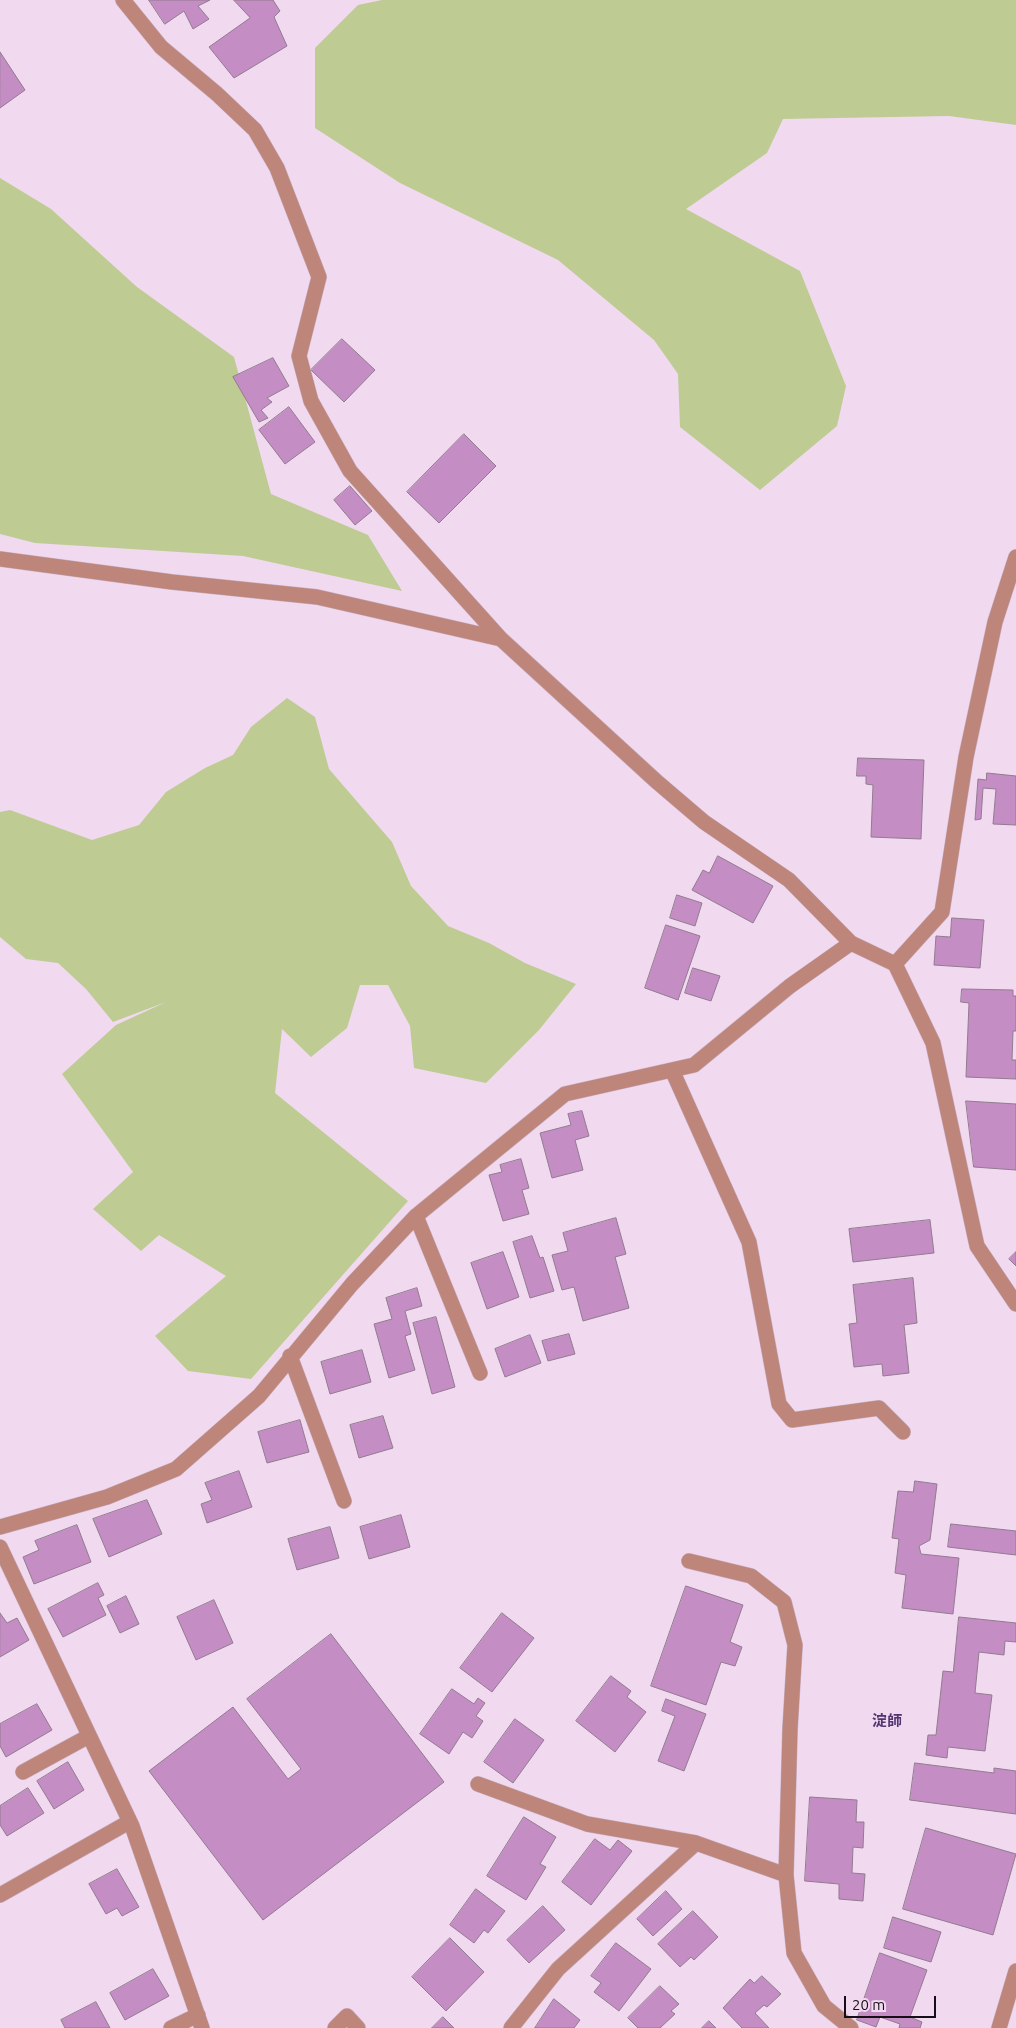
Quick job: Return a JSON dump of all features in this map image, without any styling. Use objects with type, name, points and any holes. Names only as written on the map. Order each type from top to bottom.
[{"type":"street","points":[[123,0],[161,48],[217,94],[255,130],[277,168],[319,277],[299,356],[311,401],[350,471],[501,639],[656,781],[704,822],[789,880],[851,943],[895,964],[933,1043],[977,1246],[1016,1304]]},
{"type":"street","points":[[895,964],[942,912],[966,756],[995,622],[1016,557]]},
{"type":"street","points":[[0,559],[172,582],[317,598],[501,639]]},
{"type":"street","points":[[0,1527],[107,1496],[176,1469],[259,1396],[290,1356],[352,1284],[416,1216],[565,1094],[694,1065],[790,986],[851,943]]},
{"type":"street","points":[[672,1070],[749,1242],[779,1404],[792,1420],[879,1408],[903,1432]]},
{"type":"street","points":[[416,1216],[480,1373]]},
{"type":"street","points":[[290,1356],[344,1501]]},
{"type":"street","points":[[0,1547],[129,1822],[200,2022],[171,2028]]},
{"type":"street","points":[[689,1561],[751,1576],[784,1602],[795,1645],[790,1729],[786,1875],[794,1953],[824,2006],[852,2028]]},
{"type":"street","points":[[23,1772],[89,1736]]},
{"type":"street","points":[[478,1784],[588,1824],[696,1843],[786,1875]]},
{"type":"street","points":[[0,1894],[129,1822]]},
{"type":"street","points":[[511,2028],[558,1969],[696,1843]]},
{"type":"street","points":[[999,2028],[1016,1971]]},
{"type":"street","points":[[335,2028],[347,2016],[358,2028]]},
{"type":"green space","points":[[382,0],[1016,0],[1016,125],[949,116],[783,119],[767,153],[686,209],[800,271],[846,386],[837,426],[760,490],[680,427],[678,374],[654,340],[558,260],[400,183],[315,128],[315,48],[358,5]]},
{"type":"green space","points":[[0,178],[51,209],[137,287],[234,357],[271,494],[368,535],[402,591],[243,556],[35,543],[0,534]]},
{"type":"green space","points":[[287,698],[315,717],[329,769],[392,842],[411,886],[448,926],[489,943],[525,963],[576,984],[539,1030],[486,1083],[414,1068],[410,1026],[388,985],[360,985],[347,1028],[311,1057],[282,1029],[275,1093],[408,1201],[251,1379],[188,1371],[155,1336],[226,1276],[159,1235],[141,1251],[93,1209],[133,1172],[62,1074],[116,1025],[166,1002],[113,1022],[86,989],[58,963],[26,959],[0,937],[0,812],[10,810],[92,840],[139,825],[166,792],[205,768],[233,755],[251,727]]},
{"type":"building","points":[[149,0],[210,0],[198,6],[209,19],[193,29],[184,11],[165,24]]},
{"type":"building","points":[[234,0],[273,0],[280,11],[274,17],[287,46],[234,78],[209,47],[250,18]]},
{"type":"building","points":[[0,52],[25,90],[0,108]]},
{"type":"building","points":[[342,339],[375,370],[344,402],[311,370]]},
{"type":"building","points":[[273,358],[289,386],[267,398],[272,402],[261,410],[268,418],[259,422],[233,377]]},
{"type":"building","points":[[289,407],[315,442],[285,464],[259,430]]},
{"type":"building","points":[[464,434],[496,466],[439,523],[407,492]]},
{"type":"building","points":[[350,486],[372,511],[355,525],[334,500]]},
{"type":"building","points":[[858,758],[924,760],[921,839],[871,837],[873,785],[866,784],[866,776],[857,776]]},
{"type":"building","points":[[987,773],[1016,776],[1016,825],[993,824],[996,789],[983,788],[981,819],[975,820],[978,779],[986,780]]},
{"type":"building","points":[[718,856],[773,886],[753,923],[692,890],[703,870],[709,873]]},
{"type":"building","points":[[677,895],[702,903],[695,926],[670,918]]},
{"type":"building","points":[[952,918],[984,920],[980,968],[934,965],[936,936],[950,937]]},
{"type":"building","points":[[666,925],[700,936],[678,1000],[645,988]]},
{"type":"building","points":[[693,968],[720,976],[711,1001],[685,993]]},
{"type":"building","points":[[962,989],[1013,990],[1013,996],[1016,996],[1016,1031],[1013,1031],[1012,1060],[1016,1060],[1016,1079],[966,1077],[969,1003],[961,1002]]},
{"type":"building","points":[[966,1101],[1016,1104],[1016,1170],[974,1167]]},
{"type":"building","points":[[582,1111],[589,1136],[575,1140],[583,1170],[552,1178],[540,1133],[571,1125],[568,1114]]},
{"type":"building","points":[[521,1159],[529,1188],[522,1190],[529,1214],[503,1221],[489,1175],[502,1172],[500,1165]]},
{"type":"building","points":[[616,1218],[626,1254],[615,1257],[629,1308],[583,1321],[574,1287],[562,1290],[552,1255],[568,1251],[563,1233]]},
{"type":"building","points":[[930,1220],[934,1253],[853,1262],[849,1229]]},
{"type":"building","points":[[532,1236],[540,1258],[543,1257],[554,1291],[530,1298],[513,1242]]},
{"type":"building","points":[[503,1252],[519,1297],[487,1309],[471,1263]]},
{"type":"building","points":[[1016,1252],[1016,1266],[1009,1259]]},
{"type":"building","points":[[913,1278],[917,1323],[904,1325],[909,1373],[883,1376],[882,1364],[854,1367],[849,1324],[857,1323],[853,1285]]},
{"type":"building","points":[[417,1288],[422,1306],[405,1311],[411,1334],[405,1336],[415,1370],[389,1378],[374,1324],[392,1319],[386,1298]]},
{"type":"building","points":[[436,1317],[455,1387],[432,1394],[413,1323]]},
{"type":"building","points":[[569,1334],[575,1354],[548,1361],[542,1341]]},
{"type":"building","points":[[530,1335],[541,1363],[505,1377],[495,1349]]},
{"type":"building","points":[[362,1350],[371,1382],[330,1394],[321,1362]]},
{"type":"building","points":[[383,1416],[393,1448],[359,1458],[350,1425]]},
{"type":"building","points":[[300,1420],[309,1452],[267,1463],[258,1432]]},
{"type":"building","points":[[239,1471],[252,1507],[207,1523],[201,1504],[212,1500],[205,1483]]},
{"type":"building","points":[[915,1481],[937,1484],[930,1540],[919,1546],[921,1554],[959,1558],[953,1614],[902,1608],[906,1575],[895,1573],[899,1539],[892,1538],[898,1491],[913,1492]]},
{"type":"building","points":[[147,1500],[162,1534],[109,1557],[93,1519]]},
{"type":"building","points":[[401,1515],[410,1547],[369,1559],[360,1527]]},
{"type":"building","points":[[951,1524],[1016,1531],[1016,1555],[948,1547]]},
{"type":"building","points":[[77,1525],[91,1562],[34,1584],[23,1557],[39,1550],[35,1541]]},
{"type":"building","points":[[330,1527],[339,1558],[297,1570],[288,1539]]},
{"type":"building","points":[[98,1583],[104,1595],[98,1598],[106,1615],[63,1637],[48,1609]]},
{"type":"building","points":[[686,1586],[743,1605],[730,1642],[742,1647],[735,1666],[721,1662],[706,1705],[651,1686]]},
{"type":"building","points":[[126,1596],[139,1624],[120,1633],[107,1606]]},
{"type":"building","points":[[214,1600],[233,1643],[196,1660],[177,1617]]},
{"type":"building","points":[[0,1613],[7,1623],[17,1618],[29,1640],[0,1657]]},
{"type":"building","points":[[502,1613],[534,1638],[492,1692],[460,1668]]},
{"type":"building","points":[[959,1617],[1016,1623],[1016,1642],[1005,1641],[1004,1655],[979,1652],[975,1693],[992,1695],[985,1751],[948,1747],[947,1758],[926,1755],[928,1735],[936,1735],[943,1671],[953,1672]]},
{"type":"building","points":[[331,1634],[444,1782],[263,1920],[149,1771],[233,1707],[288,1779],[301,1769],[247,1699]]},
{"type":"building","points":[[611,1676],[631,1691],[627,1697],[646,1712],[615,1752],[576,1721]]},
{"type":"building","points":[[452,1689],[474,1704],[478,1698],[485,1703],[476,1716],[483,1721],[472,1738],[463,1732],[449,1754],[420,1734]]},
{"type":"building","points":[[666,1699],[706,1714],[684,1771],[658,1761],[675,1716],[662,1711]]},
{"type":"building","points":[[37,1704],[52,1730],[6,1757],[0,1746],[0,1724]]},
{"type":"building","points":[[515,1719],[544,1740],[513,1783],[484,1762]]},
{"type":"building","points":[[68,1762],[84,1790],[54,1809],[37,1781]]},
{"type":"building","points":[[915,1763],[994,1773],[994,1768],[1016,1771],[1016,1814],[910,1800]]},
{"type":"building","points":[[28,1788],[44,1813],[7,1836],[0,1825],[0,1806]]},
{"type":"building","points":[[810,1797],[857,1800],[856,1822],[864,1822],[863,1848],[853,1847],[852,1873],[865,1874],[863,1901],[839,1899],[839,1884],[805,1881]]},
{"type":"building","points":[[524,1817],[556,1837],[540,1864],[546,1867],[526,1900],[487,1876]]},
{"type":"building","points":[[926,1828],[1016,1854],[993,1935],[903,1909]]},
{"type":"building","points":[[595,1839],[610,1850],[618,1840],[632,1851],[591,1905],[562,1882]]},
{"type":"building","points":[[117,1869],[139,1907],[122,1916],[117,1908],[106,1914],[89,1884]]},
{"type":"building","points":[[476,1889],[505,1911],[488,1933],[484,1930],[474,1943],[450,1925]]},
{"type":"building","points":[[666,1891],[682,1909],[653,1936],[637,1919]]},
{"type":"building","points":[[543,1906],[565,1930],[529,1963],[507,1940]]},
{"type":"building","points":[[693,1911],[718,1937],[694,1960],[691,1957],[680,1967],[658,1944]]},
{"type":"building","points":[[893,1917],[941,1932],[931,1962],[884,1948]]},
{"type":"building","points":[[450,1938],[484,1972],[446,2011],[412,1977]]},
{"type":"building","points":[[616,1943],[651,1969],[619,2011],[594,1992],[601,1983],[591,1976]]},
{"type":"building","points":[[880,1953],[927,1970],[910,2017],[922,2022],[920,2028],[899,2028],[900,2024],[880,2017],[876,2027],[857,2020]]},
{"type":"building","points":[[153,1969],[169,1996],[125,2020],[110,1993]]},
{"type":"building","points":[[762,1976],[781,1994],[767,2007],[764,2005],[755,2013],[769,2028],[742,2028],[723,2008],[750,1979],[754,1983]]},
{"type":"building","points":[[660,1986],[679,2004],[671,2011],[675,2014],[660,2028],[638,2028],[628,2018]]},
{"type":"building","points":[[554,1999],[580,2020],[574,2028],[535,2028]]},
{"type":"building","points":[[96,2002],[110,2028],[65,2028],[61,2020]]},
{"type":"building","points":[[443,2017],[454,2028],[432,2028]]},
{"type":"building","points":[[709,2021],[716,2028],[702,2028]]},
{"type":"district","name":"淀師","points":[[887,1721]]}]
